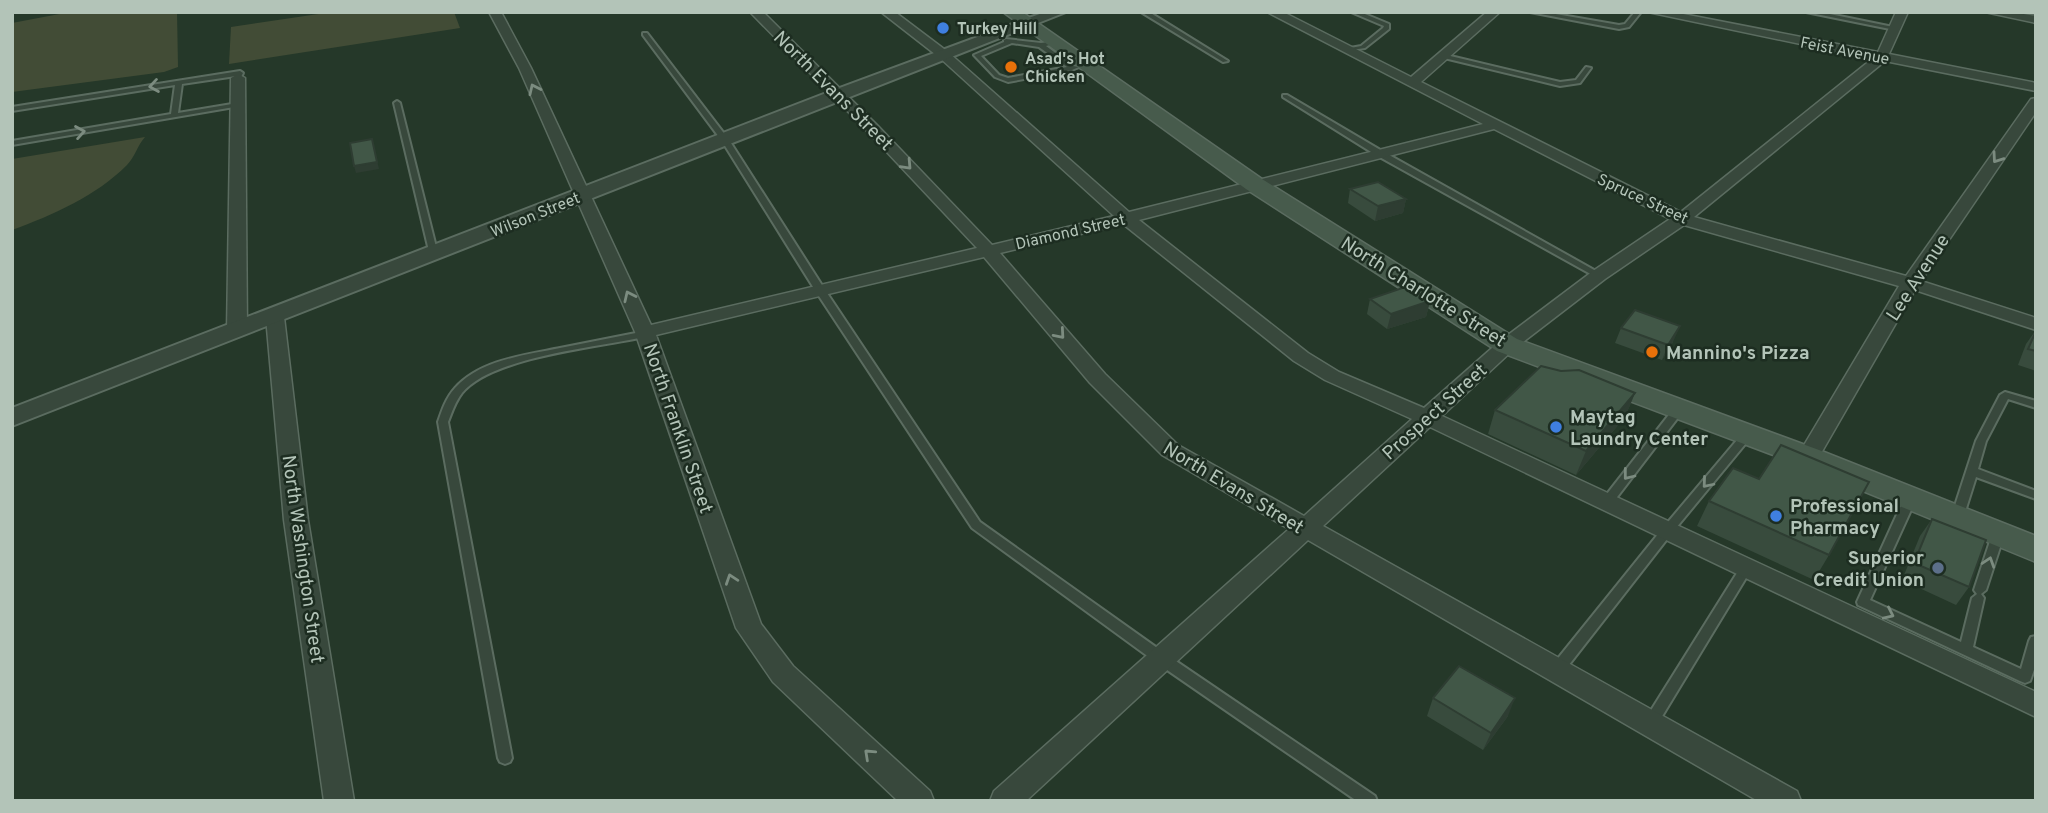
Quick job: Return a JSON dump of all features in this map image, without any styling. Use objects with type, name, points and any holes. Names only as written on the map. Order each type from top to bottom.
[{"type":"main road","name":"North Charlotte Street","points":[[1034,31],[1080,66],[1254,184],[1507,345],[1808,457],[2036,550]]},
{"type":"street","name":"North Franklin Street","points":[[495,12],[525,68],[646,333],[749,628],[783,674],[919,801]]},
{"type":"street","name":"North Evans Street","points":[[756,12],[840,94],[987,250],[1133,419],[1170,450],[1305,530],[1786,801]]},
{"type":"street","points":[[887,12],[960,53],[1126,218],[1301,357],[1332,376],[1426,417],[2036,705]]},
{"type":"street","name":"Wilson Street","points":[[12,418],[840,94],[1034,31],[1059,12]]},
{"type":"street","name":"Spruce Street","points":[[1273,12],[1682,219],[1910,283],[2036,324]]},
{"type":"street","name":"Feist Avenue","points":[[1654,12],[2036,87]]},
{"type":"street","points":[[1991,12],[2036,20]]},
{"type":"street","points":[[1411,83],[1486,15]]},
{"type":"street","name":"Prospect Street","points":[[1005,801],[1507,345],[1599,275],[1682,219],[1882,57],[1899,20]]},
{"type":"street","points":[[237,331],[238,78]]},
{"type":"street","name":"Lee Avenue","points":[[1808,457],[1910,283],[2036,102]]},
{"type":"street","name":"Diamond Street","points":[[646,333],[1126,218],[1494,125]]},
{"type":"street","name":"North Washington Street","points":[[275,317],[296,520],[339,801]]},
{"type":"lane","points":[[1144,12],[1225,61]]},
{"type":"lane","points":[[1347,50],[1363,47],[1386,29],[1387,25],[1354,12]]},
{"type":"lane","points":[[1534,12],[1619,27],[1627,26],[1638,12]]},
{"type":"lane","points":[[1809,12],[1899,20]]},
{"type":"lane","points":[[645,34],[725,140],[820,290],[976,525],[1162,659],[1370,801]]},
{"type":"lane","points":[[960,53],[1008,80],[1080,66]]},
{"type":"lane","points":[[1442,56],[1560,84],[1577,82],[1588,68]]},
{"type":"lane","points":[[12,109],[240,73],[238,78]]},
{"type":"lane","points":[[174,116],[179,82]]},
{"type":"lane","points":[[1285,96],[1379,153],[1599,275]]},
{"type":"lane","points":[[397,103],[434,255]]},
{"type":"lane","points":[[12,143],[238,105]]},
{"type":"lane","points":[[505,758],[443,422],[446,410],[456,392],[466,383],[503,363],[646,333]]},
{"type":"lane","points":[[1957,518],[1981,441],[2005,395],[2036,405]]},
{"type":"lane","points":[[1607,502],[1679,409]]},
{"type":"lane","points":[[1556,671],[1747,435]]},
{"type":"lane","points":[[1972,471],[2036,495]]},
{"type":"lane","points":[[1910,499],[1863,602],[2025,677],[2036,641]]},
{"type":"lane","points":[[1966,649],[1979,594],[1998,535]]},
{"type":"lane","points":[[1650,724],[1746,568]]},
{"type":"green space","points":[[70,12],[177,12],[178,67],[164,72],[12,92],[12,23]]},
{"type":"green space","points":[[332,12],[454,12],[460,28],[229,64],[231,27]]},
{"type":"green space","points":[[145,137],[127,165],[102,186],[58,211],[12,230],[12,159]]},
{"type":"building","points":[[372,139],[377,162],[354,166],[350,143]]},
{"type":"building","points":[[1378,182],[1406,199],[1378,206],[1350,189]]},
{"type":"building","points":[[1408,286],[1430,301],[1391,314],[1370,299]]},
{"type":"building","points":[[1635,310],[1680,326],[1668,345],[1621,328]]},
{"type":"building","points":[[2036,331],[2036,351],[2028,349]]},
{"type":"building","points":[[1541,366],[1561,371],[1579,370],[1635,393],[1586,451],[1495,410]]},
{"type":"building","points":[[1781,445],[1869,482],[1829,555],[1709,501],[1733,468],[1759,479]]},
{"type":"building","points":[[1932,519],[1986,540],[1969,587],[1914,563]]},
{"type":"building","points":[[1459,666],[1515,698],[1491,733],[1433,698]]},
{"type":"place","name":"Turkey Hill","points":[[943,28]]},
{"type":"place","name":"Asad's Hot Chicken","points":[[1011,67]]},
{"type":"place","name":"Mannino's Pizza","points":[[1652,352]]},
{"type":"place","name":"Maytag Laundry Center","points":[[1556,427]]},
{"type":"place","name":"Professional Pharmacy","points":[[1776,516]]},
{"type":"place","name":"Superior Credit Union","points":[[1938,568]]}]
